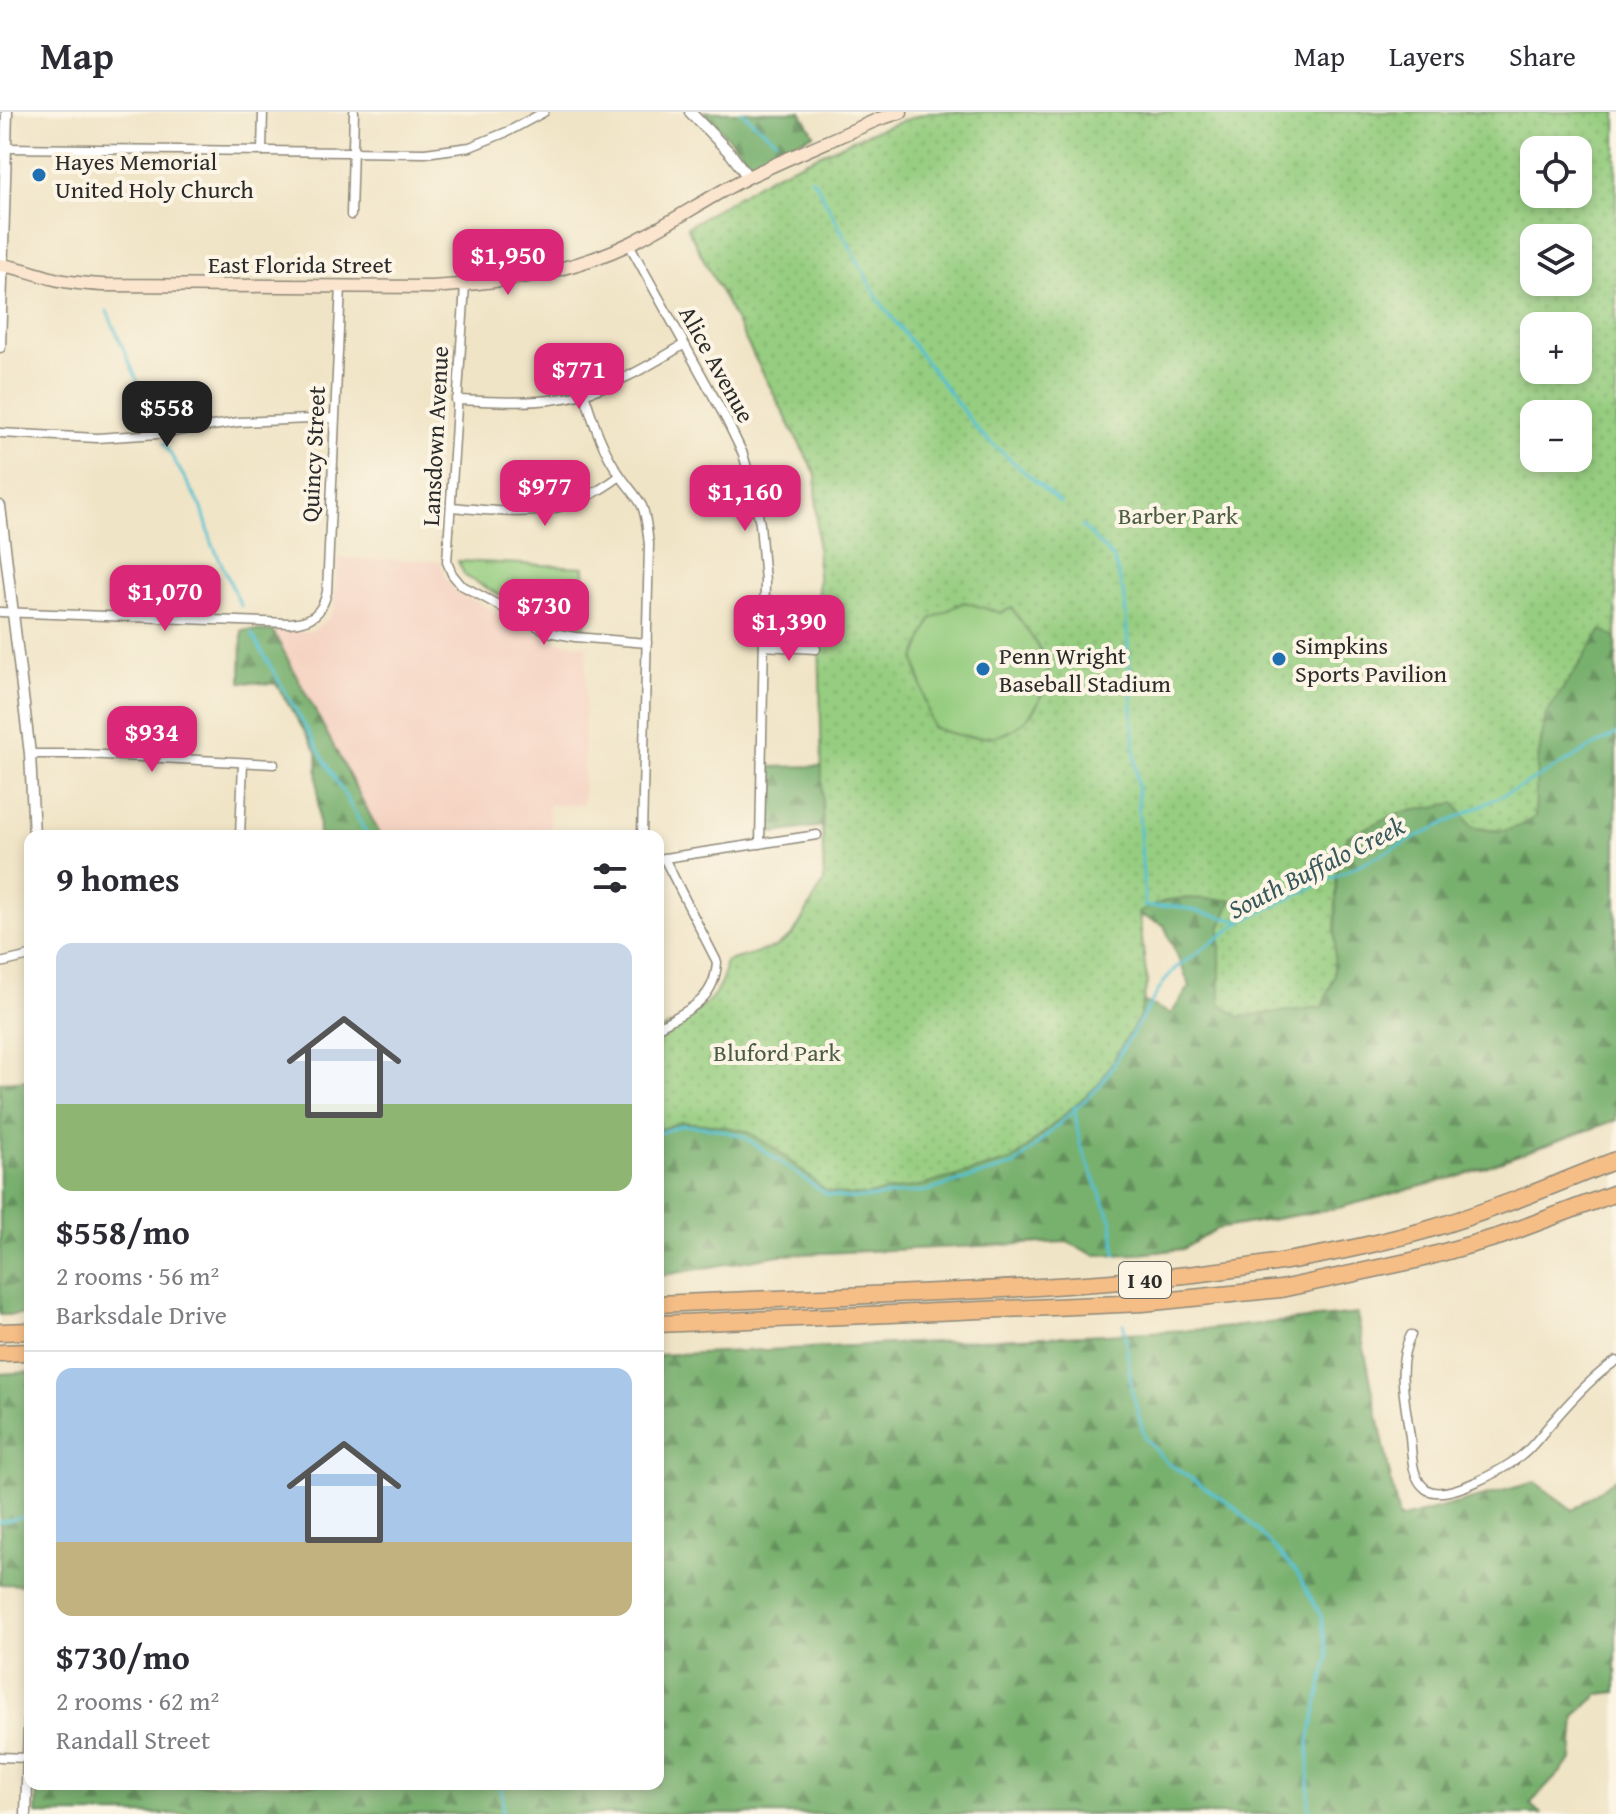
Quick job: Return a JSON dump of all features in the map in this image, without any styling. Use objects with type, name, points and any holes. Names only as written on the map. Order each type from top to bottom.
[{"type":"highway","name":"I 40","points":[[664,1304],[1103,1285],[1226,1271],[1421,1231],[1527,1196],[1616,1160]]},
{"type":"highway","name":"I 40","points":[[664,1324],[1143,1303],[1281,1289],[1416,1260],[1501,1236],[1616,1193]]},
{"type":"highway","points":[[0,1332],[24,1331]]},
{"type":"highway","points":[[0,1353],[24,1352]]},
{"type":"main road","name":"East Florida Street","points":[[2,265],[80,284],[465,285],[530,275],[579,263],[629,244],[686,215],[748,177],[878,115],[901,112]]},
{"type":"street","points":[[0,347],[7,112]]},
{"type":"street","points":[[262,151],[263,112]]},
{"type":"street","points":[[351,215],[354,112]]},
{"type":"street","points":[[6,148],[425,153],[470,147],[544,112]]},
{"type":"street","points":[[690,112],[731,154],[748,177]]},
{"type":"street","name":"Alice Avenue","points":[[629,244],[743,454],[752,485],[760,524],[765,581],[760,844]]},
{"type":"street","name":"Lansdown Avenue","points":[[465,285],[447,562],[452,574],[461,585],[548,632],[647,643]]},
{"type":"street","name":"Quincy Street","points":[[14,611],[289,623],[312,619],[320,611],[327,592],[341,286]]},
{"type":"street","points":[[456,400],[528,402],[560,399],[624,378],[683,345]]},
{"type":"street","points":[[584,393],[594,425],[620,476],[634,492],[643,510],[647,533],[642,830]]},
{"type":"street","points":[[0,433],[97,438],[158,434],[239,422],[334,418]]},
{"type":"street","points":[[451,507],[547,512],[597,494],[620,476]]},
{"type":"street","points":[[0,506],[30,754],[34,830]]},
{"type":"street","points":[[0,612],[14,611]]},
{"type":"street","points":[[764,646],[816,649]]},
{"type":"street","points":[[30,754],[274,764]]},
{"type":"street","points":[[240,830],[243,763]]},
{"type":"street","points":[[664,859],[817,835]]},
{"type":"street","points":[[664,865],[717,962],[711,990],[700,1002],[664,1023]]},
{"type":"street","points":[[0,963],[24,957]]},
{"type":"street","points":[[1411,1335],[1404,1348],[1402,1367],[1413,1466],[1420,1482],[1433,1492],[1458,1488],[1496,1473],[1523,1455],[1569,1403],[1616,1361]]},
{"type":"street","points":[[0,1757],[24,1758]]},
{"type":"street","points":[[26,1790],[26,1814]]},
{"type":"shaded area","points":[[338,558],[441,561],[445,578],[459,592],[555,641],[587,646],[583,805],[548,805],[551,830],[378,830],[273,631],[314,630],[334,608]]},
{"type":"green space","points":[[704,112],[801,112],[814,134],[754,162]]},
{"type":"green space","name":"Barber Park","points":[[929,112],[1616,112],[1616,639],[1602,630],[1546,714],[1537,765],[1535,817],[1512,829],[1482,829],[1472,827],[1455,803],[1399,813],[1348,836],[1337,857],[1334,977],[1322,1007],[1239,1017],[1220,1003],[1220,929],[1232,900],[1174,899],[1139,913],[1147,983],[1140,1016],[1099,1084],[1013,1160],[924,1185],[867,1195],[844,1195],[826,1191],[773,1147],[746,1131],[681,1122],[664,1128],[664,1029],[693,1014],[712,998],[723,976],[725,962],[776,947],[793,935],[824,882],[816,475],[687,227],[771,176],[871,132]]},
{"type":"green space","name":"Barber Park","points":[[1616,138],[1616,1120],[1460,1176],[1338,1208],[1217,1229],[1183,1249],[1095,1255],[1067,1242],[779,1255],[664,1275],[664,1112],[1107,985],[1171,1014],[1190,986],[1164,925],[1115,905],[913,924],[725,962],[776,947],[793,935],[824,882],[822,826],[774,833],[768,826],[770,767],[823,766],[816,475],[687,227],[740,198],[1446,225],[1520,232],[1520,296],[1592,296],[1592,224],[1573,224],[1581,208],[1592,208],[1592,186]]},
{"type":"green space","points":[[458,561],[584,567],[585,629],[543,619],[465,576]]},
{"type":"green space","name":"Penn Wright Baseball Stadium","points":[[964,602],[1001,613],[1012,608],[1050,664],[1039,701],[1029,716],[1005,733],[962,736],[932,727],[915,659],[931,619]]},
{"type":"green space","points":[[242,630],[273,631],[378,830],[319,830],[317,752],[276,684],[241,682]]},
{"type":"green space","points":[[24,1080],[24,1315],[0,1315],[0,1082]]},
{"type":"green space","points":[[1357,1314],[1399,1519],[1535,1482],[1573,1510],[1616,1478],[1616,1692],[1600,1694],[1575,1716],[1572,1760],[1530,1804],[1541,1814],[36,1814],[37,1790],[664,1790],[664,1355],[1210,1329]]},
{"type":"green space","points":[[24,1372],[24,1585],[0,1584],[0,1374]]},
{"type":"waterway","points":[[741,112],[776,140]]},
{"type":"waterway","points":[[811,178],[878,299],[980,433],[1060,503]]},
{"type":"waterway","points":[[107,311],[155,421]]},
{"type":"waterway","points":[[164,443],[202,508],[212,543],[241,606]]},
{"type":"waterway","points":[[1082,526],[1114,559],[1125,600],[1145,907],[1175,906],[1238,921]]},
{"type":"waterway","points":[[252,634],[365,830]]},
{"type":"waterway","name":"South Buffalo Creek","points":[[664,1131],[683,1125],[743,1136],[826,1194],[844,1198],[927,1191],[1015,1165],[1100,1086],[1165,980],[1177,967],[1241,922],[1524,785],[1616,734]]},
{"type":"waterway","points":[[1074,1107],[1080,1144],[1112,1222],[1116,1255]]},
{"type":"waterway","points":[[1124,1324],[1132,1392],[1145,1438],[1166,1462],[1236,1508],[1296,1571],[1321,1616],[1328,1657],[1309,1741],[1309,1814]]},
{"type":"waterway","name":"South Buffalo Creek","points":[[0,1522],[24,1516]]},
{"type":"waterway","points":[[501,1790],[502,1814]]},
{"type":"place","name":"Hayes Memorial United Holy Church","points":[[39,175]]},
{"type":"place","name":"Simpkins Sports Pavilion","points":[[1279,659]]},
{"type":"place","name":"Penn Wright Baseball Stadium","points":[[983,669]]},
{"type":"park label","name":"Bluford Park","points":[[777,1052]]}]
